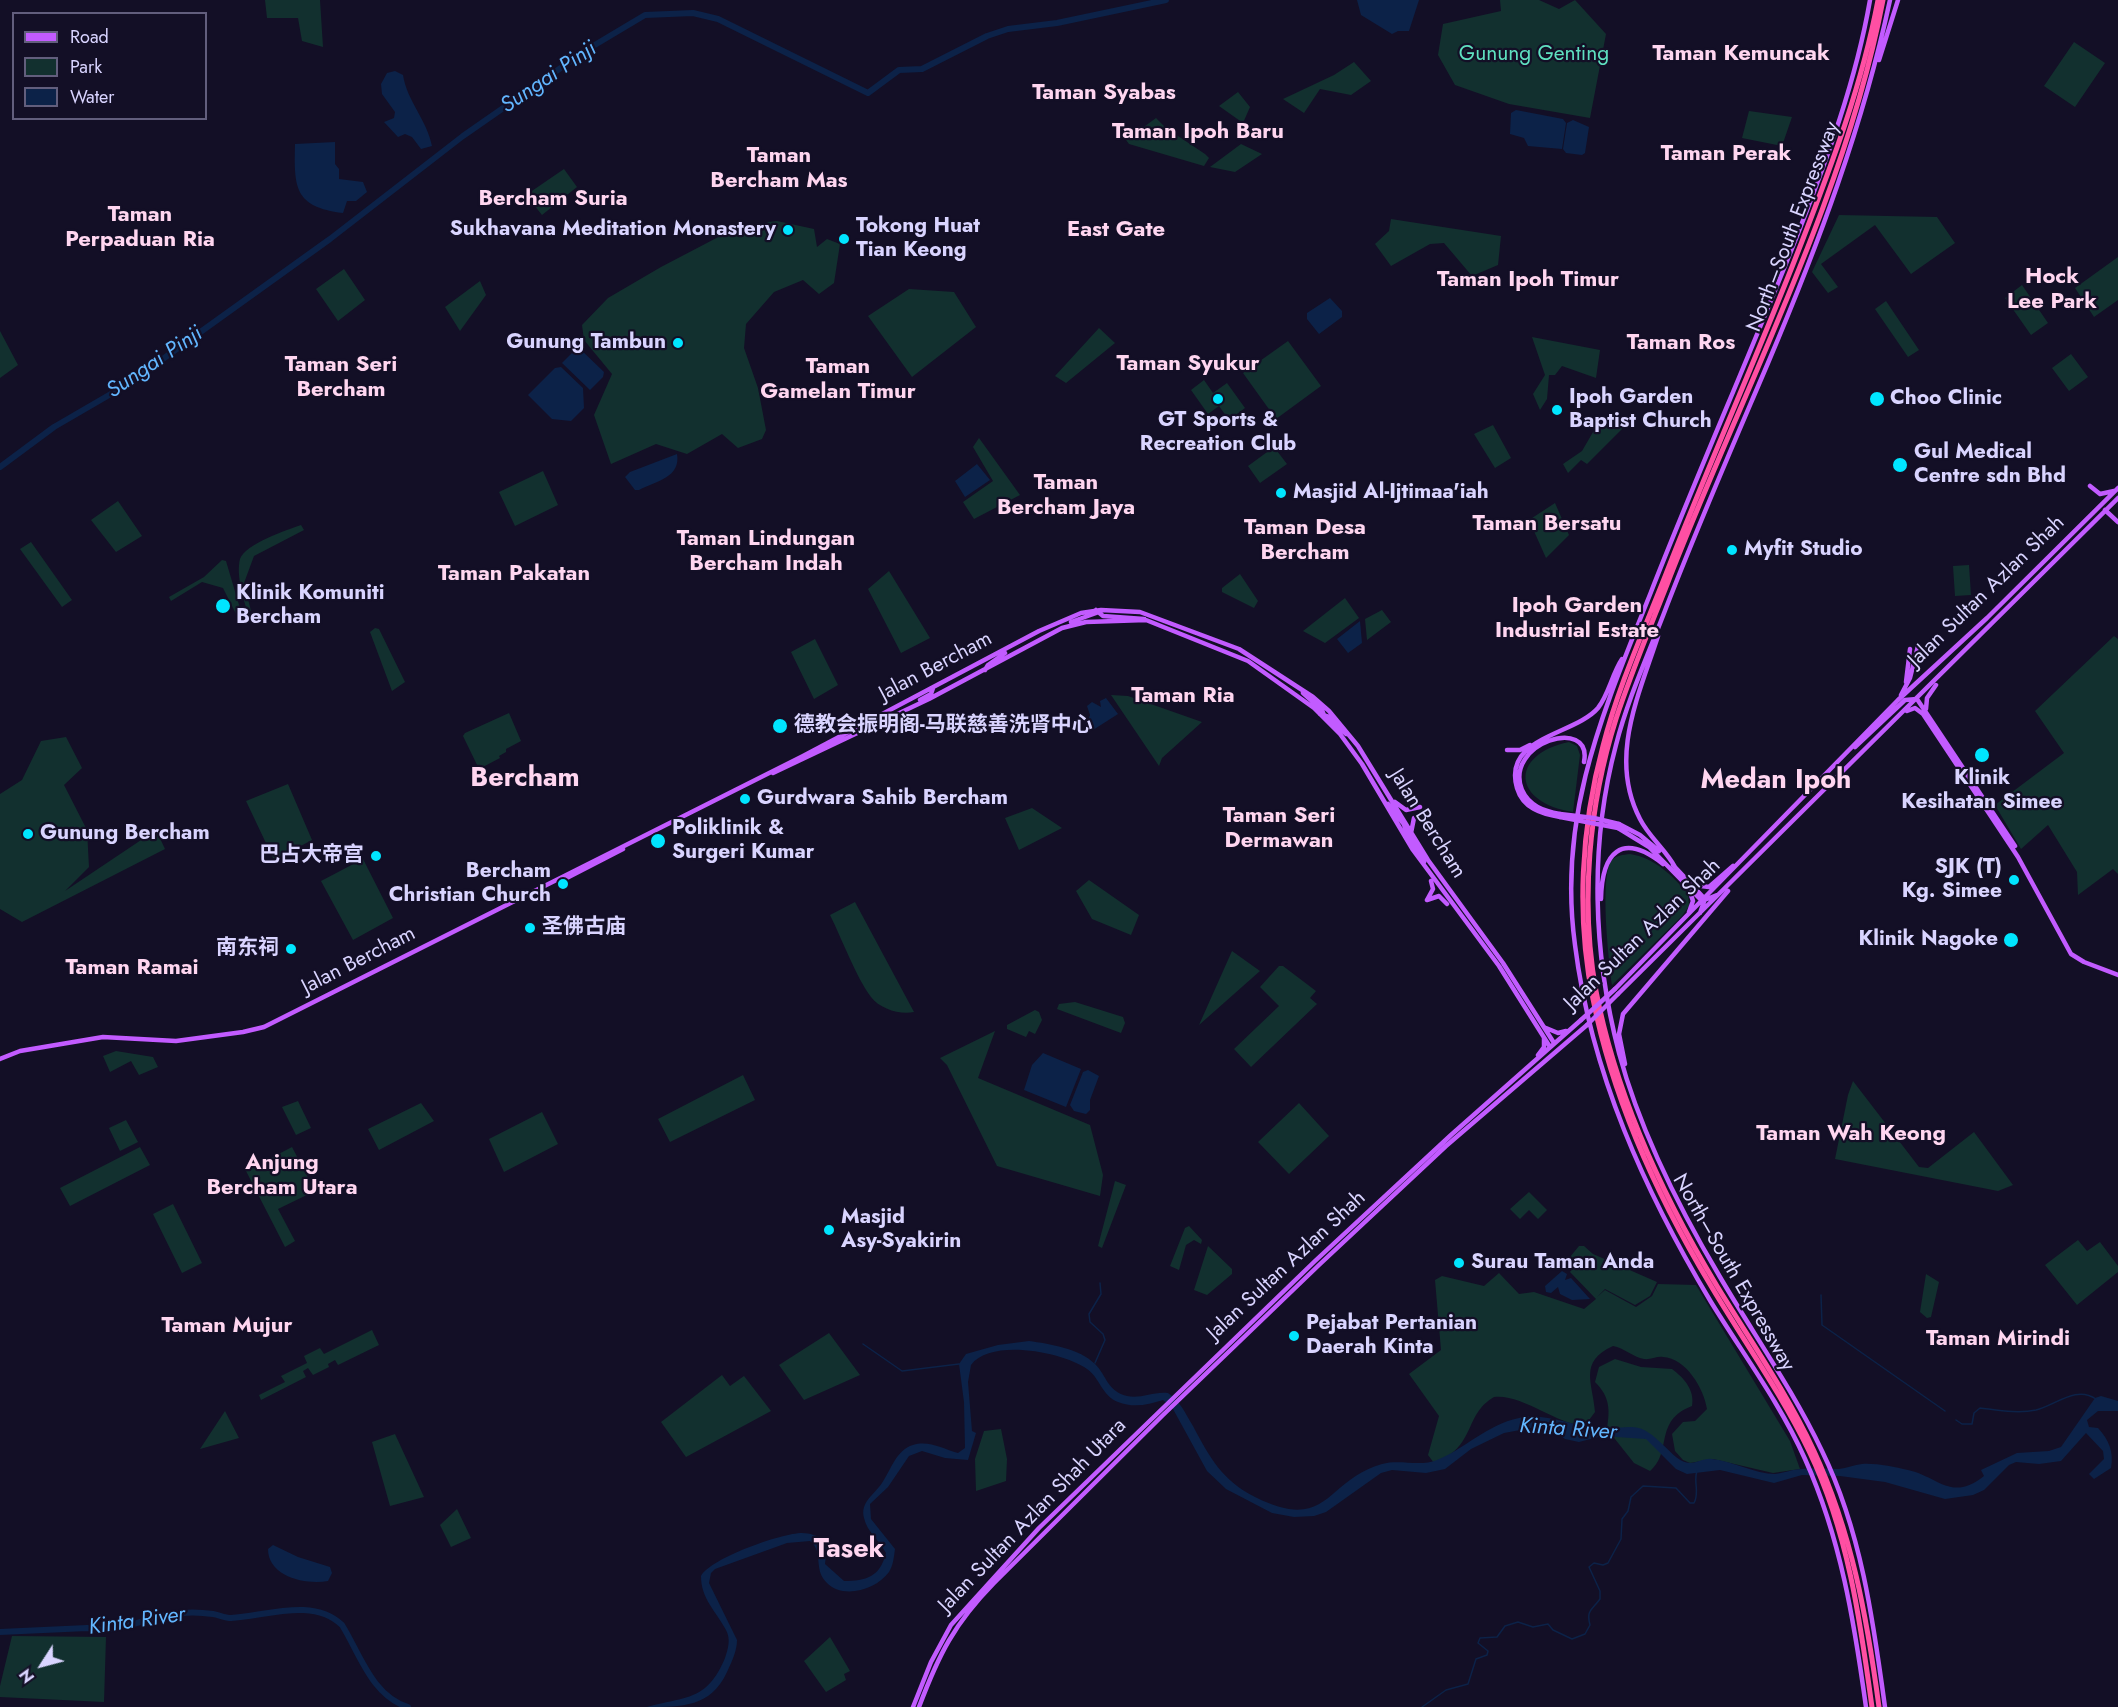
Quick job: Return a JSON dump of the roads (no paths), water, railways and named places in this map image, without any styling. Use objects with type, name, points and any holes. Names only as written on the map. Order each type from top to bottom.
[{"type":"highway","name":"North–South Expressway","points":[[1792,275],[1798,242],[1850,111],[1878,0]]},
{"type":"highway","name":"North–South Expressway","points":[[1879,1707],[1857,1571],[1826,1493],[1780,1388],[1685,1231],[1644,1143],[1615,1065],[1597,994],[1590,914],[1592,841],[1596,804],[1616,721],[1712,470],[1761,361],[1792,275],[1803,254],[1848,134],[1883,0]]},
{"type":"highway","name":"North–South Expressway","points":[[1826,1493],[1852,1576],[1872,1707]]},
{"type":"main road","points":[[1866,1707],[1846,1584],[1826,1493],[1810,1456],[1714,1306],[1670,1227],[1626,1134],[1599,1065],[1578,963],[1572,921],[1573,845],[1584,776],[1593,743],[1694,481],[1782,273],[1798,242],[1846,99],[1870,0]]},
{"type":"main road","points":[[1885,1707],[1866,1579],[1840,1493],[1824,1454],[1690,1223],[1646,1129],[1629,1083],[1611,1016],[1599,938],[1599,854],[1610,771],[1626,711],[1717,476],[1801,279],[1852,145],[1877,63],[1890,0]]},
{"type":"main road","points":[[1877,63],[1882,55],[1898,0]]},
{"type":"main road","points":[[2090,486],[2100,494],[2116,490]]},
{"type":"main road","name":"Jalan Sultan Azlan Shah","points":[[1178,1392],[1323,1253],[1574,1025],[1585,1023],[1615,989],[1706,899],[1898,700],[1987,618],[2116,490]]},
{"type":"main road","name":"Jalan Sultan Azlan Shah","points":[[1183,1397],[1446,1146],[1618,994],[1803,808],[1938,680],[2118,498]]},
{"type":"main road","points":[[2102,504],[2117,519]]},
{"type":"main road","points":[[1062,628],[1098,611],[1140,617],[1146,620]]},
{"type":"main road","name":"Jalan Bercham","points":[[0,1059],[20,1051],[120,1036],[176,1041],[264,1027],[933,688],[1060,621],[1098,611],[1140,612],[1216,639],[1239,649],[1292,683],[1329,711],[1358,746],[1404,824],[1521,992],[1553,1046]]},
{"type":"main road","name":"Jalan Bercham","points":[[91,1040],[180,1044],[248,1035],[266,1030],[766,777],[985,670],[1062,628],[1086,622],[1146,620],[1248,661],[1293,690],[1323,715],[1355,752],[1439,889],[1499,966],[1542,1033],[1553,1046]]},
{"type":"main road","points":[[1661,622],[1629,728],[1626,771],[1640,818],[1674,869]]},
{"type":"main road","points":[[985,670],[988,664],[1013,646]]},
{"type":"main road","points":[[1898,700],[1914,667],[1918,646]]},
{"type":"main road","points":[[1905,688],[1910,649]]},
{"type":"main road","points":[[1507,750],[1520,750],[1584,720],[1597,709],[1627,652]]},
{"type":"main road","points":[[1926,711],[1927,698],[1938,680]]},
{"type":"main road","points":[[1292,683],[1358,746]]},
{"type":"main road","points":[[901,712],[929,695],[933,688]]},
{"type":"main road","points":[[1852,748],[1860,745],[1905,700],[1917,699],[1951,747],[2024,862],[2073,952],[2082,959],[2118,974]]},
{"type":"main road","points":[[1899,716],[1913,708],[1921,711],[2024,867],[2071,954],[2084,962],[2118,974]]},
{"type":"main road","points":[[1560,816],[1538,808],[1526,797],[1520,777],[1525,759],[1533,749],[1548,742],[1563,736],[1573,737],[1585,750],[1584,776]]},
{"type":"main road","points":[[1540,740],[1521,758],[1516,770],[1516,785],[1527,805],[1547,815],[1594,818],[1618,826],[1647,840],[1688,884],[1706,899]]},
{"type":"main road","points":[[1951,747],[1958,767]]},
{"type":"main road","points":[[1974,783],[1984,801],[1983,804]]},
{"type":"main road","points":[[1386,791],[1402,809],[1420,807]]},
{"type":"main road","points":[[1379,794],[1404,824],[1435,883]]},
{"type":"main road","points":[[1698,916],[1706,899],[1803,808]]},
{"type":"main road","points":[[1688,884],[1704,888],[1713,885],[1778,820],[1785,816]]},
{"type":"main road","points":[[1411,833],[1414,818]]},
{"type":"main road","points":[[1599,938],[1602,873],[1612,855],[1625,849],[1635,849],[1674,869]]},
{"type":"main road","points":[[1413,850],[1433,885],[1427,900],[1443,898],[1465,923]]},
{"type":"main road","points":[[1428,860],[1440,882],[1434,898]]},
{"type":"main road","points":[[1629,1083],[1619,1034],[1623,1014],[1702,922],[1737,876]]},
{"type":"main road","points":[[1684,919],[1693,901],[1688,884]]},
{"type":"main road","points":[[1521,992],[1549,1030],[1563,1032],[1574,1025]]},
{"type":"main road","points":[[1548,1058],[1553,1046],[1560,1045],[1585,1023]]},
{"type":"main road","points":[[1529,1066],[1544,1047],[1542,1033]]},
{"type":"main road","name":"Jalan Sultan Azlan Shah Utara","points":[[919,1707],[921,1694],[938,1646],[963,1609],[1039,1528],[1178,1392]]},
{"type":"main road","name":"Jalan Sultan Azlan Shah Utara","points":[[913,1707],[949,1637],[974,1604],[1183,1397]]},
{"type":"water","points":[[1357,0],[1419,0],[1409,31],[1398,31],[1392,34],[1361,15]]},
{"type":"water","points":[[395,71],[403,75],[432,146],[421,149],[412,137],[405,134],[398,137],[384,122],[394,118],[395,112],[382,94],[381,84],[387,73]]},
{"type":"water","points":[[1516,110],[1563,119],[1566,123],[1562,149],[1528,146],[1524,138],[1510,134],[1511,113]]},
{"type":"water","points":[[1573,120],[1589,127],[1585,153],[1582,155],[1566,153],[1563,149],[1567,123]]},
{"type":"water","points":[[335,142],[335,164],[339,169],[339,179],[363,182],[367,192],[356,201],[347,201],[343,213],[315,206],[306,200],[300,192],[295,172],[295,144]]},
{"type":"water","points":[[1330,298],[1342,311],[1342,317],[1319,334],[1307,319],[1307,313]]},
{"type":"water","points":[[578,347],[604,372],[603,377],[590,390],[562,363]]},
{"type":"water","points":[[561,367],[583,388],[584,408],[571,421],[552,419],[528,395],[555,368]]},
{"type":"water","points":[[677,454],[677,462],[671,473],[653,484],[635,490],[625,477],[630,472]]},
{"type":"water","points":[[977,464],[990,480],[965,497],[955,481]]},
{"type":"water","points":[[1360,621],[1362,643],[1348,653],[1337,639]]},
{"type":"water","points":[[1106,698],[1118,714],[1093,730],[1087,723],[1090,715],[1087,706],[1092,702],[1101,707],[1100,701]]},
{"type":"water","points":[[1043,1053],[1081,1069],[1066,1107],[1024,1090],[1032,1065]]},
{"type":"water","points":[[1088,1070],[1099,1076],[1090,1100],[1090,1110],[1086,1114],[1074,1111],[1070,1105],[1083,1072]]},
{"type":"water","points":[[1562,1271],[1567,1274],[1565,1280],[1571,1278],[1590,1299],[1572,1300],[1560,1294],[1558,1287],[1551,1293],[1546,1292],[1545,1286]]},
{"type":"water","name":"Kinta River","points":[[1029,1341],[1081,1354],[1095,1364],[1111,1387],[1120,1394],[1132,1397],[1168,1393],[1182,1408],[1205,1448],[1225,1476],[1255,1497],[1279,1507],[1298,1510],[1313,1507],[1363,1472],[1382,1464],[1424,1463],[1437,1460],[1486,1431],[1519,1418],[1547,1418],[1595,1428],[1632,1427],[1641,1429],[1656,1438],[1677,1457],[1690,1463],[1712,1459],[1775,1474],[1799,1469],[1839,1469],[1873,1464],[1908,1470],[1945,1485],[1963,1487],[1984,1476],[1981,1470],[2017,1453],[2049,1451],[2061,1447],[2095,1398],[2101,1396],[2118,1401],[2118,1411],[2098,1411],[2087,1420],[2089,1427],[2098,1428],[2105,1437],[2112,1457],[2111,1468],[2094,1479],[2089,1474],[2104,1459],[2103,1451],[2086,1433],[2061,1461],[2039,1464],[2016,1462],[2009,1465],[1984,1490],[1973,1495],[1945,1499],[1885,1482],[1840,1476],[1802,1475],[1774,1483],[1720,1470],[1687,1474],[1676,1469],[1646,1439],[1602,1436],[1579,1442],[1565,1439],[1554,1431],[1531,1428],[1504,1433],[1471,1449],[1445,1469],[1426,1473],[1392,1470],[1381,1473],[1326,1512],[1314,1516],[1294,1517],[1272,1513],[1226,1489],[1207,1471],[1173,1409],[1163,1400],[1140,1405],[1124,1404],[1108,1396],[1087,1369],[1062,1357],[1027,1350],[994,1352],[981,1357],[971,1365],[968,1382],[972,1431],[976,1433],[968,1460],[945,1458],[922,1451],[909,1456],[888,1487],[870,1504],[871,1519],[895,1549],[889,1572],[868,1588],[841,1591],[822,1577],[817,1550],[810,1541],[787,1543],[715,1569],[711,1573],[709,1583],[737,1640],[727,1672],[713,1692],[694,1703],[647,1707],[685,1698],[703,1690],[718,1672],[725,1658],[728,1633],[706,1598],[701,1576],[718,1562],[732,1554],[779,1537],[805,1533],[824,1539],[827,1546],[825,1564],[844,1581],[859,1580],[876,1572],[886,1553],[864,1518],[864,1507],[868,1499],[882,1483],[898,1456],[907,1448],[925,1444],[958,1453],[965,1448],[964,1402],[959,1364],[966,1354],[998,1345]]},
{"type":"water","points":[[273,1545],[298,1557],[330,1567],[332,1573],[328,1581],[309,1582],[281,1572],[270,1559],[268,1549]]},
{"type":"waterway","name":"Sungai Pinji","points":[[0,467],[54,427],[128,384],[330,239],[463,136],[588,49],[645,15],[693,13],[718,19],[868,93],[899,70],[922,69],[987,36],[1008,29],[1057,23],[1166,0]]},
{"type":"waterway","points":[[1095,1363],[1105,1340],[1103,1334],[1090,1322],[1089,1314],[1101,1294],[1100,1283]]},
{"type":"waterway","points":[[1821,1295],[1822,1325],[1945,1411]]},
{"type":"waterway","points":[[863,1344],[902,1371],[959,1364]]},
{"type":"waterway","points":[[1956,1420],[1962,1424],[1972,1424],[1974,1413],[1980,1408],[2022,1412],[2044,1408],[2074,1395],[2088,1395],[2096,1399]]},
{"type":"waterway","points":[[1422,1707],[1446,1690],[1468,1684],[1476,1659],[1487,1655],[1488,1651],[1478,1643],[1480,1638],[1497,1637],[1505,1626],[1518,1622],[1533,1627],[1548,1624],[1553,1630],[1572,1639],[1585,1634],[1590,1625],[1589,1613],[1600,1599],[1600,1591],[1589,1567],[1594,1563],[1603,1565],[1608,1563],[1621,1539],[1622,1519],[1628,1511],[1631,1497],[1643,1486],[1676,1488],[1690,1503],[1694,1503],[1697,1471]]},
{"type":"waterway","name":"Kinta River","points":[[0,1632],[119,1628],[161,1616],[182,1613],[208,1613],[231,1618],[289,1610],[317,1612],[342,1625],[376,1684],[396,1702],[408,1707]]},
{"type":"place","name":"Sukhavana Meditation Monastery","points":[[788,230]]},
{"type":"place","name":"Tokong Huat Tian Keong","points":[[844,239]]},
{"type":"place","name":"Gunung Tambun","points":[[678,343]]},
{"type":"place","name":"GT Sports & Recreation Club","points":[[1218,399]]},
{"type":"place","name":"Choo Clinic","points":[[1877,399]]},
{"type":"place","name":"Ipoh Garden Baptist Church","points":[[1557,410]]},
{"type":"place","name":"Gul Medical Centre sdn Bhd","points":[[1900,465]]},
{"type":"place","name":"Masjid Al-Ijtimaa'iah","points":[[1281,493]]},
{"type":"place","name":"Myfit Studio","points":[[1732,550]]},
{"type":"place","name":"Klinik Komuniti Bercham","points":[[223,606]]},
{"type":"place","name":"德教会振明阁-马联慈善洗肾中心","points":[[780,726]]},
{"type":"place","name":"Klinik Kesihatan Simee","points":[[1982,755]]},
{"type":"place","name":"Gurdwara Sahib Bercham","points":[[745,799]]},
{"type":"place","name":"Gunung Bercham","points":[[28,834]]},
{"type":"place","name":"Poliklinik & Surgeri Kumar","points":[[658,841]]},
{"type":"place","name":"巴占大帝宫","points":[[376,856]]},
{"type":"place","name":"SJK (T) Kg. Simee","points":[[2014,880]]},
{"type":"place","name":"Bercham Christian Church","points":[[563,884]]},
{"type":"place","name":"圣佛古庙","points":[[530,928]]},
{"type":"place","name":"Klinik Nagoke","points":[[2011,940]]},
{"type":"place","name":"南东祠","points":[[291,949]]},
{"type":"place","name":"Masjid Asy-Syakirin","points":[[829,1230]]},
{"type":"place","name":"Surau Taman Anda","points":[[1459,1263]]},
{"type":"place","name":"Pejabat Pertanian Daerah Kinta","points":[[1294,1336]]},
{"type":"district","name":"Taman Kemuncak","points":[[1741,55]]},
{"type":"district","name":"Taman Syabas","points":[[1104,94]]},
{"type":"district","name":"Taman Ipoh Baru","points":[[1198,133]]},
{"type":"district","name":"Taman Perak","points":[[1726,155]]},
{"type":"district","name":"Taman Bercham Mas","points":[[779,170]]},
{"type":"district","name":"Bercham Suria","points":[[553,200]]},
{"type":"district","name":"Taman Perpaduan Ria","points":[[140,228]]},
{"type":"district","name":"East Gate","points":[[1116,231]]},
{"type":"district","name":"Taman Ipoh Timur","points":[[1528,281]]},
{"type":"district","name":"Hock Lee Park","points":[[2052,290]]},
{"type":"district","name":"Taman Ros","points":[[1681,344]]},
{"type":"district","name":"Taman Syukur","points":[[1188,365]]},
{"type":"district","name":"Taman Seri Bercham","points":[[341,378]]},
{"type":"district","name":"Taman Gamelan Timur","points":[[838,380]]},
{"type":"district","name":"Taman Bercham Jaya","points":[[1066,496]]},
{"type":"district","name":"Taman Bersatu","points":[[1547,525]]},
{"type":"district","name":"Taman Desa Bercham","points":[[1305,542]]},
{"type":"district","name":"Taman Lindungan Bercham Indah","points":[[766,552]]},
{"type":"district","name":"Taman Pakatan","points":[[514,575]]},
{"type":"district","name":"Ipoh Garden Industrial Estate","points":[[1577,620]]},
{"type":"district","name":"Taman Ria","points":[[1183,697]]},
{"type":"district","name":"Bercham","points":[[525,779]]},
{"type":"district","name":"Medan Ipoh","points":[[1776,781]]},
{"type":"district","name":"Taman Seri Dermawan","points":[[1279,830]]},
{"type":"district","name":"Taman Ramai","points":[[132,969]]},
{"type":"district","name":"Taman Wah Keong","points":[[1851,1135]]},
{"type":"district","name":"Anjung Bercham Utara","points":[[282,1176]]},
{"type":"district","name":"Taman Mujur","points":[[227,1327]]},
{"type":"district","name":"Taman Mirindi","points":[[1998,1340]]},
{"type":"district","name":"Tasek","points":[[849,1550]]},
{"type":"park label","name":"Gunung Genting","points":[[1534,55]]}]
